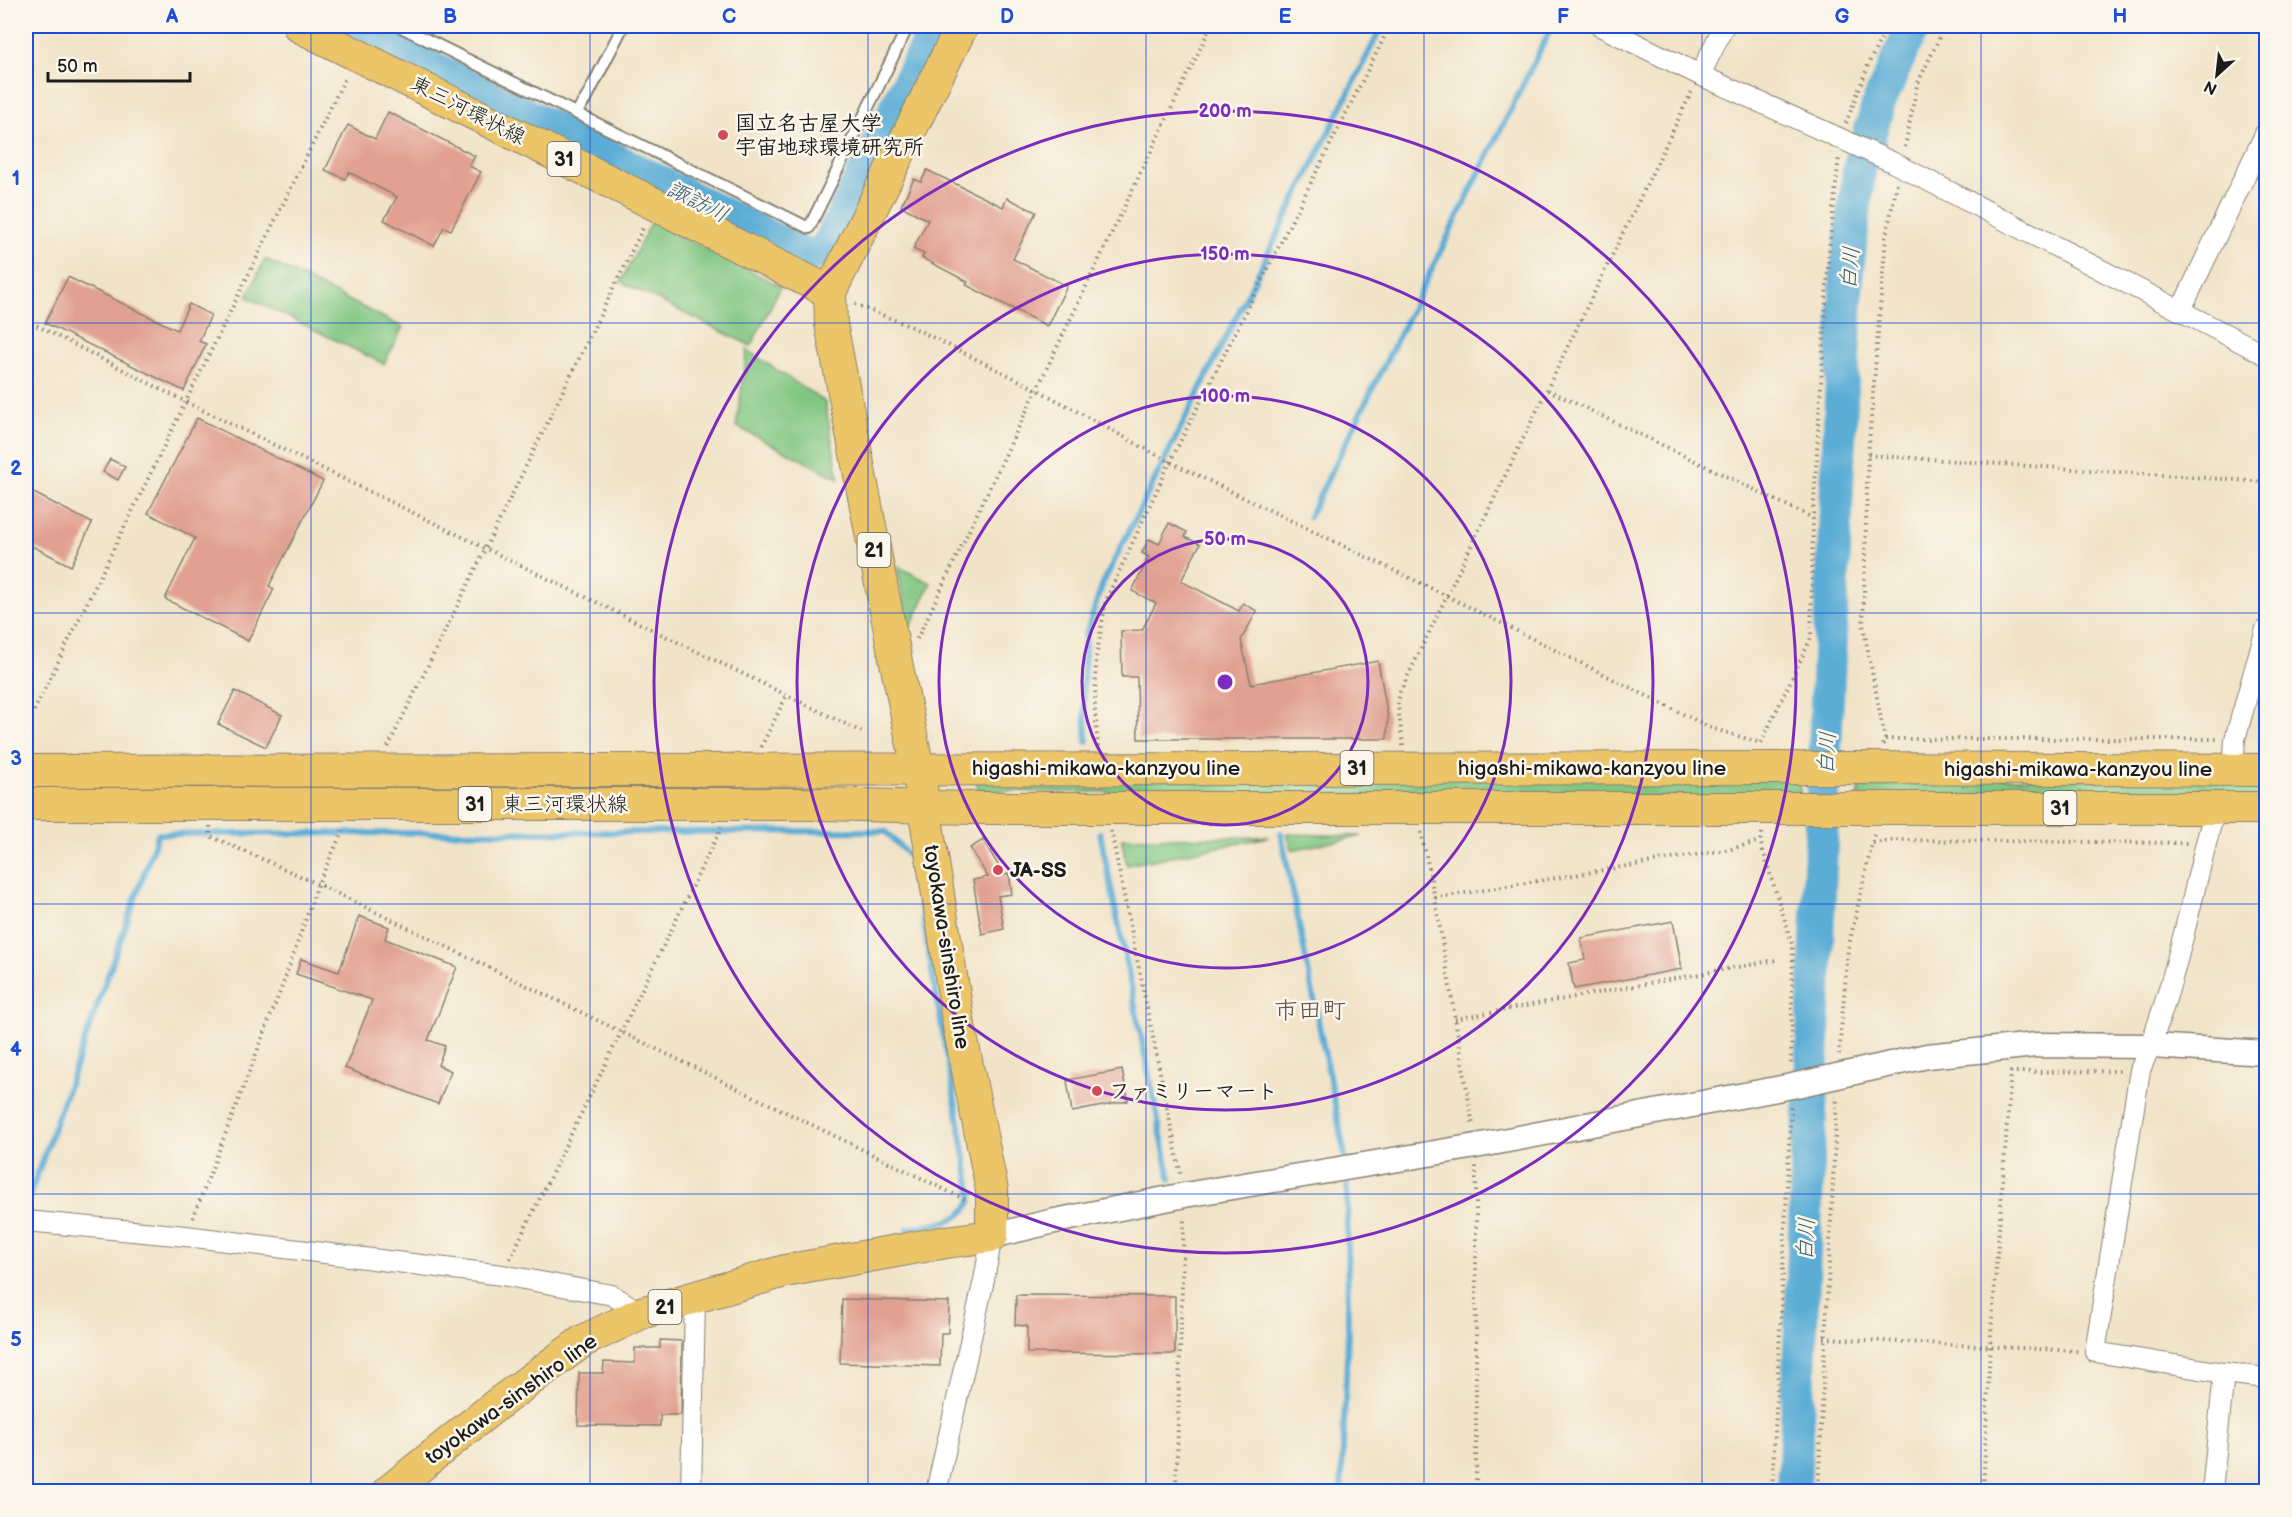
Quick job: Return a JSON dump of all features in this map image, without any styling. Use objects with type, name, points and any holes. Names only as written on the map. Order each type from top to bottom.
[{"type":"main road","name":"東三河環状線","points":[[299,26],[830,292]]},
{"type":"main road","name":"toyokawa-sinshiro line","points":[[388,1491],[496,1405],[583,1341],[641,1313],[785,1271],[946,1242],[992,1224],[992,1190],[959,1026],[918,769],[831,324],[830,292],[962,26]]},
{"type":"main road","name":"東三河環状線","points":[[26,771],[918,769]]},
{"type":"main road","name":"higashi-mikawa-kanzyou line","points":[[918,769],[2266,770]]},
{"type":"main road","name":"東三河環状線","points":[[26,804],[823,804],[925,808]]},
{"type":"main road","name":"higashi-mikawa-kanzyou line","points":[[925,808],[2266,808]]},
{"type":"street","points":[[1600,26],[1700,75],[1896,164],[2266,355]]},
{"type":"street","points":[[1700,75],[1724,26]]},
{"type":"street","points":[[2181,310],[2266,132]]},
{"type":"street","points":[[2234,770],[2235,739],[2266,629]]},
{"type":"street","points":[[2215,809],[2178,955],[2151,1046],[2140,1070],[2095,1352],[2266,1378]]},
{"type":"street","points":[[936,1491],[984,1280],[992,1224],[1050,1222],[1185,1195],[1476,1146],[1792,1086],[1927,1056],[2036,1045],[2151,1046],[2266,1053]]},
{"type":"street","points":[[30,1221],[186,1236],[501,1275],[612,1295],[641,1313]]},
{"type":"street","points":[[690,1491],[695,1298]]},
{"type":"street","points":[[2212,1491],[2224,1373]]},
{"type":"lane","points":[[399,26],[809,228],[908,26]]},
{"type":"lane","points":[[576,113],[587,97],[623,26]]},
{"type":"path","points":[[896,662],[916,641],[1211,26]]},
{"type":"path","points":[[1100,768],[1095,712],[1096,658],[1106,600],[1170,462],[1390,26]]},
{"type":"path","points":[[830,292],[912,327],[1036,389],[1170,462],[1447,596],[1711,728],[1761,743],[1811,638],[1813,518],[1829,251],[1847,141],[1869,63],[1887,26]]},
{"type":"path","points":[[1883,749],[1885,739],[1863,625],[1868,455],[1886,236],[1896,164],[1917,85],[1945,26]]},
{"type":"path","points":[[2257,26],[2266,30]]},
{"type":"path","points":[[26,727],[356,54]]},
{"type":"path","points":[[1406,768],[1398,706],[1400,692],[1700,75]]},
{"type":"path","points":[[377,769],[654,204]]},
{"type":"path","points":[[26,320],[184,401],[864,733]]},
{"type":"path","points":[[1548,390],[1813,518]]},
{"type":"path","points":[[1868,455],[2266,482]]},
{"type":"path","points":[[750,769],[787,695]]},
{"type":"path","points":[[1885,739],[2235,739]]},
{"type":"path","points":[[210,804],[210,836],[318,884],[622,1031],[992,1224]]},
{"type":"path","points":[[501,1275],[733,804]]},
{"type":"path","points":[[186,1236],[283,984],[318,884],[355,805]]},
{"type":"path","points":[[1106,807],[1185,1195],[1176,1491]]},
{"type":"path","points":[[1416,808],[1435,898],[1476,1146],[1476,1491]]},
{"type":"path","points":[[1762,833],[1760,841],[1793,947],[1792,1086],[1772,1491]]},
{"type":"path","points":[[1818,1491],[1834,1077],[1848,949],[1874,835]]},
{"type":"path","points":[[1873,843],[1899,840],[2206,843]]},
{"type":"path","points":[[1435,898],[1731,849],[1760,841]]},
{"type":"path","points":[[1455,1019],[1776,960]]},
{"type":"path","points":[[1983,1491],[1989,1347],[2011,1072],[2140,1070]]},
{"type":"path","points":[[26,1284],[30,1221]]},
{"type":"path","points":[[1824,1338],[2095,1352]]},
{"type":"green space","points":[[651,222],[781,286],[751,346],[621,282]]},
{"type":"green space","points":[[265,259],[403,327],[384,364],[247,297]]},
{"type":"green space","points":[[747,350],[825,402],[839,479],[736,426]]},
{"type":"green space","points":[[897,566],[931,583],[909,630]]},
{"type":"green space","points":[[976,774],[1800,777],[1800,799],[978,791]]},
{"type":"green space","points":[[1860,776],[2266,781],[2266,801],[1858,799]]},
{"type":"green space","points":[[1287,834],[1362,836],[1292,850]]},
{"type":"green space","points":[[1269,837],[1127,865],[1121,838]]},
{"type":"building","points":[[388,112],[475,156],[469,166],[481,172],[451,230],[444,227],[434,246],[384,220],[397,197],[349,172],[345,179],[325,170],[348,125],[375,139]]},
{"type":"building","points":[[927,170],[1003,207],[1007,198],[1036,212],[1013,259],[1067,286],[1047,326],[966,285],[968,282],[922,258],[924,254],[913,249],[928,220],[901,206],[914,179],[921,182]]},
{"type":"building","points":[[68,277],[177,330],[189,304],[211,315],[199,341],[206,344],[184,391],[45,323]]},
{"type":"building","points":[[197,418],[323,481],[269,586],[274,589],[248,641],[165,599],[195,538],[148,513]]},
{"type":"building","points":[[110,459],[125,467],[118,480],[103,472]]},
{"type":"building","points":[[26,489],[92,523],[71,566],[26,543]]},
{"type":"building","points":[[1169,523],[1187,532],[1185,537],[1200,544],[1181,581],[1239,611],[1243,603],[1257,611],[1241,640],[1251,684],[1378,661],[1388,717],[1387,739],[1138,739],[1137,677],[1122,677],[1121,631],[1142,630],[1156,603],[1132,591],[1149,557],[1142,553],[1149,539],[1159,544]]},
{"type":"building","points":[[235,691],[282,715],[266,747],[218,724]]},
{"type":"building","points":[[983,840],[1004,875],[1009,874],[1012,894],[998,896],[1004,929],[982,934],[973,880],[988,877],[970,848]]},
{"type":"building","points":[[359,916],[389,927],[385,939],[457,967],[428,1040],[445,1046],[438,1065],[451,1071],[438,1104],[345,1068],[372,1000],[296,974],[301,959],[339,972]]},
{"type":"building","points":[[1673,921],[1682,969],[1574,989],[1569,963],[1585,960],[1581,938]]},
{"type":"building","name":"ファミリーマート","points":[[1122,1070],[1128,1101],[1072,1112],[1067,1080]]},
{"type":"building","points":[[1016,1295],[1175,1296],[1175,1354],[1027,1353],[1027,1326],[1015,1325]]},
{"type":"building","points":[[842,1299],[949,1302],[948,1333],[941,1333],[940,1366],[840,1363]]},
{"type":"building","points":[[660,1340],[682,1341],[681,1415],[660,1415],[660,1426],[578,1425],[579,1373],[603,1373],[604,1362],[635,1363],[635,1348],[660,1348]]},
{"type":"waterway","name":"諏訪川","points":[[350,26],[801,253],[810,255],[821,251],[830,242],[936,26]]},
{"type":"waterway","points":[[1087,742],[1083,686],[1086,634],[1103,583],[1382,26]]},
{"type":"waterway","points":[[1309,517],[1552,26]]},
{"type":"waterway","name":"白川","points":[[1794,1492],[1847,271],[1859,171],[1879,102],[1913,26]]},
{"type":"waterway","points":[[26,1206],[158,834],[885,831],[912,859],[972,1196],[963,1213],[955,1218],[946,1222],[907,1229]]},
{"type":"waterway","points":[[1100,833],[1170,1179]]},
{"type":"waterway","points":[[1281,833],[1346,1161]]},
{"type":"waterway","points":[[1341,1492],[1348,1332],[1347,1174]]},
{"type":"place","name":"国立名古屋大学 宇宙地球環境研究所","points":[[723,135]]},
{"type":"place","name":"JA-SS","points":[[998,870]]},
{"type":"place","name":"ファミリーマート","points":[[1097,1091]]},
{"type":"district","name":"市田町","points":[[1310,1010]]}]
